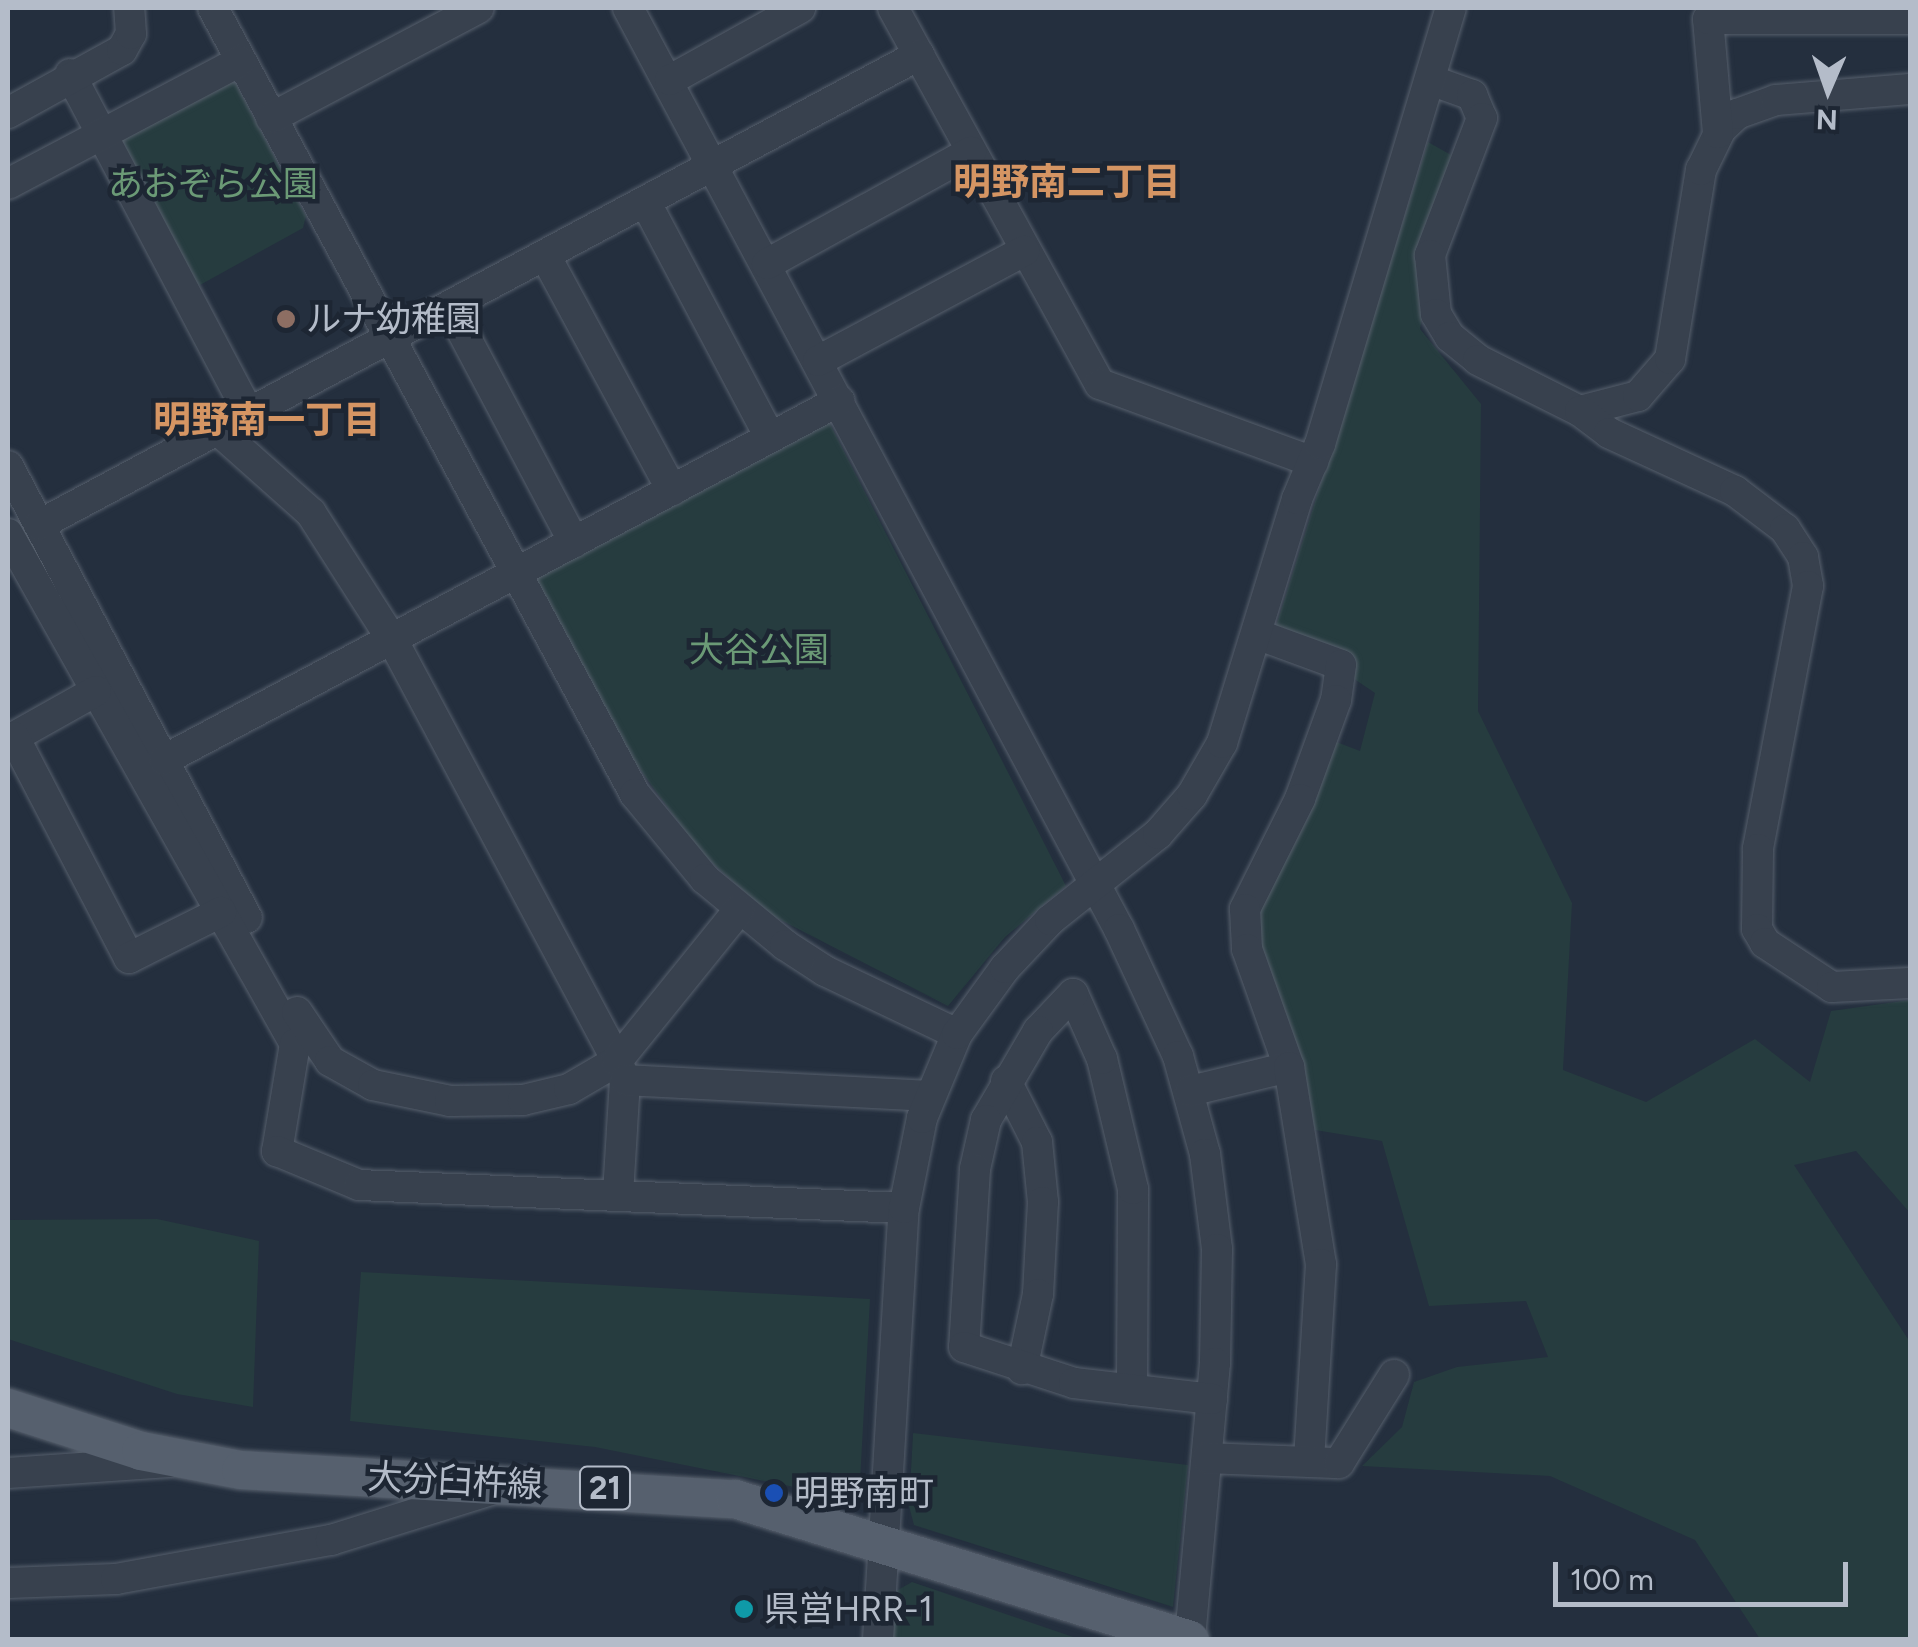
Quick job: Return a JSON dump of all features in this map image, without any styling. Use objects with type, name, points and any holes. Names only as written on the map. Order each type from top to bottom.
[{"type":"main road","name":"大分臼杵線","points":[[8,1408],[183,1461],[735,1500],[1191,1630]]},
{"type":"street","points":[[8,113],[70,74],[122,50],[131,34],[129,8]]},
{"type":"street","points":[[213,8],[635,794],[678,850],[739,910],[825,972],[957,1034]]},
{"type":"street","points":[[270,118],[479,8]]},
{"type":"street","points":[[628,8],[670,80],[1158,1006],[1190,1091],[1218,1249],[1212,1399],[1191,1630]]},
{"type":"street","points":[[670,80],[800,8]]},
{"type":"street","points":[[893,8],[1089,371],[1105,388],[1313,462]]},
{"type":"street","points":[[878,1640],[904,1208],[930,1096],[957,1034],[1025,944],[1158,834],[1192,795],[1222,743],[1313,462],[1451,8]]},
{"type":"street","points":[[1718,133],[1708,13],[1818,13],[1910,19]]},
{"type":"street","points":[[39,525],[452,310],[919,56]]},
{"type":"street","points":[[8,184],[240,61]]},
{"type":"street","points":[[70,74],[250,415]]},
{"type":"street","points":[[1430,80],[1472,95],[1482,118],[1430,255],[1436,314],[1450,337],[1478,360],[1580,412],[1610,433],[1735,492],[1784,529],[1803,557],[1808,586],[1758,849],[1756,929],[1766,943],[1832,987],[1910,983]]},
{"type":"street","points":[[1580,412],[1638,396],[1670,359],[1701,170],[1718,133],[1738,114],[1776,100],[1910,89]]},
{"type":"street","points":[[766,264],[971,152]]},
{"type":"street","points":[[647,205],[770,438]]},
{"type":"street","points":[[818,361],[1024,251]]},
{"type":"street","points":[[546,259],[672,490]]},
{"type":"street","points":[[452,310],[574,542]]},
{"type":"street","points":[[164,760],[839,401]]},
{"type":"street","points":[[219,431],[311,513],[392,641],[620,1070],[618,1194]]},
{"type":"street","points":[[8,466],[164,760],[302,1040],[277,1152],[359,1185],[904,1208]]},
{"type":"street","points":[[8,534],[221,912],[302,1040],[349,1074],[450,1101],[554,1093],[620,1070],[930,1096]]},
{"type":"street","points":[[1259,635],[1342,665],[1300,799],[1245,909],[1247,949],[1289,1067],[1320,1264],[1309,1460]]},
{"type":"street","points":[[96,691],[14,737],[129,958],[221,912]]},
{"type":"street","points":[[620,1070],[739,910]]},
{"type":"street","points":[[1132,1390],[1133,1189],[1102,1059],[1073,994],[1038,1031],[986,1120],[975,1168],[964,1347],[1022,1370],[1132,1390],[1212,1399]]},
{"type":"street","points":[[1190,1091],[1289,1067]]},
{"type":"street","points":[[1006,1081],[1037,1142],[1042,1202],[1038,1294],[1022,1370]]},
{"type":"street","points":[[1207,1458],[1339,1463],[1394,1374]]},
{"type":"street","points":[[8,1473],[183,1461]]},
{"type":"street","points":[[8,1583],[116,1579],[331,1540],[517,1484]]},
{"type":"green space","name":"あおぞら公園","points":[[226,79],[235,82],[306,216],[303,228],[200,285],[190,283],[117,145],[120,134]]},
{"type":"green space","points":[[1428,142],[1451,155],[1420,329],[1481,404],[1478,711],[1572,903],[1563,1070],[1646,1102],[1755,1039],[1810,1082],[1831,1011],[1910,1000],[1910,1213],[1856,1151],[1794,1165],[1910,1342],[1910,1639],[1760,1639],[1695,1540],[1550,1476],[1362,1466],[1402,1427],[1414,1382],[1457,1367],[1548,1357],[1526,1301],[1429,1306],[1382,1141],[1315,1130],[1250,912],[1326,738],[1360,751],[1375,693],[1276,626]]},
{"type":"green space","name":"大谷公園","points":[[828,420],[1066,886],[1005,937],[948,1006],[769,914],[700,852],[623,746],[533,578]]},
{"type":"green space","points":[[157,1219],[259,1241],[253,1407],[177,1394],[8,1339],[8,1220]]},
{"type":"green space","points":[[361,1272],[870,1299],[859,1500],[595,1447],[350,1421]]},
{"type":"green space","points":[[913,1433],[1188,1465],[1173,1607],[914,1525],[909,1506]]},
{"type":"green space","points":[[912,1582],[1079,1639],[892,1640],[896,1591]]},
{"type":"place","name":"ルナ幼稚園","points":[[286,319]]},
{"type":"place","name":"明野南町","points":[[774,1493]]},
{"type":"place","name":"県営HRR-1","points":[[744,1609]]},
{"type":"district","name":"明野南二丁目","points":[[1067,183]]},
{"type":"district","name":"明野南一丁目","points":[[267,421]]}]
